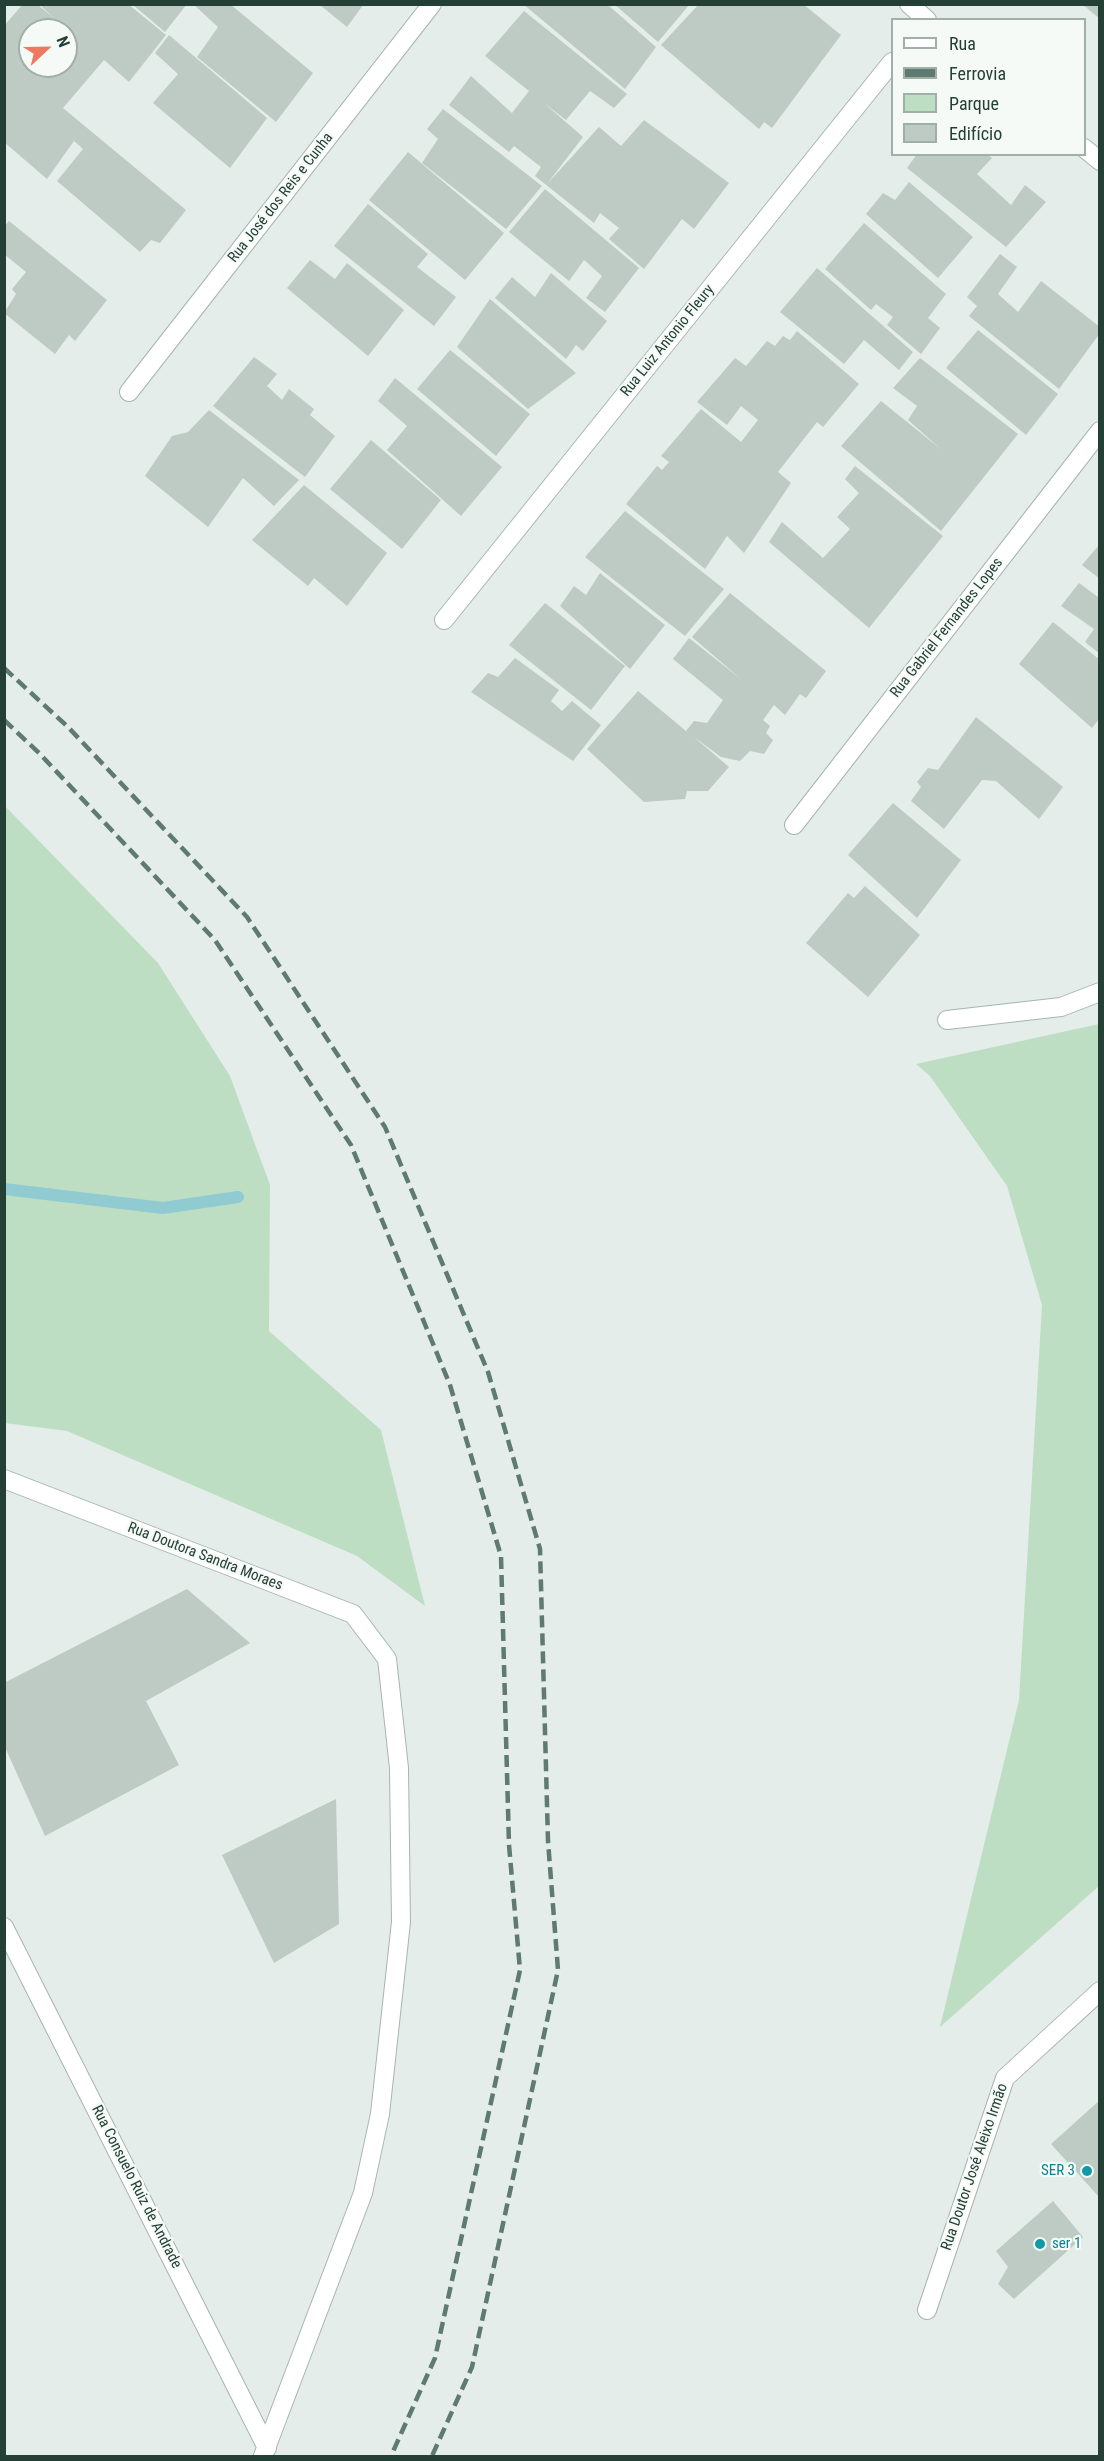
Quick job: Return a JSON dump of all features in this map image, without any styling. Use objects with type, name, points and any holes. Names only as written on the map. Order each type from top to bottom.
[{"type":"street","name":"Rua José dos Reis e Cunha","points":[[129,392],[432,4]]},
{"type":"street","points":[[909,4],[926,18]]},
{"type":"street","points":[[928,18],[938,4]]},
{"type":"street","name":"Rua Luiz Antonio Fleury","points":[[444,620],[891,63]]},
{"type":"street","points":[[1086,150],[1100,160]]},
{"type":"street","name":"Rua Gabriel Fernandes Lopes","points":[[794,825],[1100,431]]},
{"type":"street","points":[[947,1020],[1060,1007],[1100,992]]},
{"type":"street","name":"Rua Doutora Sandra Moraes","points":[[4,1479],[353,1614],[387,1659],[399,1768],[401,1922],[380,2114],[363,2193],[265,2452]]},
{"type":"street","name":"Rua Consuelo Ruiz de Andrade","points":[[4,1927],[265,2452]]},
{"type":"street","name":"Rua Doutor José Aleixo Irmão","points":[[927,2310],[1005,2078],[1100,1991]]},
{"type":"green space","points":[[4,805],[158,963],[230,1076],[270,1185],[269,1331],[381,1430],[425,1606],[357,1556],[67,1431],[5,1423]]},
{"type":"green space","points":[[1099,1024],[1099,1886],[940,2027],[1019,1700],[1042,1305],[1007,1186],[930,1076],[916,1064]]},
{"type":"building","points":[[23,4],[37,4],[54,18],[18,18],[18,78],[78,78],[78,18],[54,18],[39,4],[128,4],[166,35],[129,82],[104,60],[63,108],[186,210],[160,243],[151,240],[140,252],[57,181],[83,149],[74,141],[47,179],[4,142],[4,26]]},
{"type":"building","points":[[132,4],[187,4],[165,32]]},
{"type":"building","points":[[193,4],[230,4],[313,73],[276,122],[197,57],[218,27]]},
{"type":"building","points":[[523,4],[607,4],[656,47],[625,89]]},
{"type":"building","points":[[614,4],[690,4],[658,42]]},
{"type":"building","points":[[699,4],[803,4],[841,35],[772,128],[764,122],[759,129],[661,45]]},
{"type":"building","points":[[1082,4],[1100,4],[1100,19]]},
{"type":"building","points":[[320,5],[363,5],[347,27]]},
{"type":"building","points":[[524,11],[627,94],[614,108],[590,91],[566,120],[544,103],[583,137],[547,184],[599,127],[621,146],[644,120],[729,183],[694,229],[682,219],[644,269],[609,239],[619,228],[600,213],[594,223],[535,176],[541,167],[514,146],[509,152],[449,105],[471,76],[512,113],[529,91],[485,56]]},
{"type":"building","points":[[169,35],[267,118],[230,168],[153,103],[178,74],[155,53]]},
{"type":"building","points":[[443,109],[542,186],[506,229],[422,163],[438,139],[427,129]]},
{"type":"building","points":[[408,152],[504,233],[465,280],[369,200]]},
{"type":"building","points":[[916,156],[990,156],[992,158],[977,174],[1011,205],[1025,185],[1046,202],[1006,247],[907,168]]},
{"type":"building","points":[[909,182],[973,237],[938,278],[866,214],[883,193],[895,200]]},
{"type":"building","points":[[545,189],[639,268],[605,312],[586,298],[602,276],[584,260],[569,281],[509,232]]},
{"type":"building","points":[[368,204],[428,254],[417,267],[456,297],[434,326],[334,246]]},
{"type":"building","points":[[9,221],[107,300],[75,341],[69,335],[55,354],[4,313],[16,294],[12,289],[26,272],[4,254],[4,227]]},
{"type":"building","points":[[864,223],[946,294],[928,318],[940,328],[921,354],[887,325],[893,317],[876,304],[871,310],[825,269]]},
{"type":"building","points":[[1000,254],[1017,267],[998,294],[1018,312],[1041,281],[1100,327],[1100,333],[1059,389],[969,316],[977,306],[967,297]]},
{"type":"building","points":[[310,260],[335,279],[347,263],[404,310],[368,356],[287,288]]},
{"type":"building","points":[[817,268],[913,352],[899,370],[864,340],[844,364],[780,312]]},
{"type":"building","points":[[551,273],[607,321],[583,351],[576,345],[566,359],[495,298],[512,277],[535,297]]},
{"type":"building","points":[[490,299],[576,373],[528,409],[457,347]]},
{"type":"building","points":[[978,330],[1058,394],[1026,435],[946,368]]},
{"type":"building","points":[[797,331],[859,384],[823,427],[817,422],[778,472],[791,483],[744,553],[727,536],[705,569],[626,504],[657,466],[662,470],[669,462],[661,456],[701,409],[741,442],[758,420],[741,406],[727,425],[697,402],[735,358],[746,366],[767,341],[775,346],[783,336],[790,340]]},
{"type":"building","points":[[450,350],[530,414],[496,456],[417,389]]},
{"type":"building","points":[[254,357],[277,374],[267,386],[282,400],[289,389],[314,409],[310,415],[335,436],[305,477],[213,406]]},
{"type":"building","points":[[920,358],[1018,434],[941,531],[841,446],[881,401],[942,450],[908,420],[917,406],[893,388]]},
{"type":"building","points":[[395,378],[502,467],[461,516],[387,450],[407,426],[378,401]]},
{"type":"building","points":[[209,410],[299,480],[274,506],[243,478],[208,527],[145,476],[172,436],[188,432]]},
{"type":"building","points":[[371,440],[441,500],[402,549],[330,489]]},
{"type":"building","points":[[855,466],[943,536],[869,628],[769,542],[782,522],[823,558],[850,529],[837,517],[859,493],[845,479]]},
{"type":"building","points":[[304,485],[387,553],[347,606],[314,578],[308,586],[252,540]]},
{"type":"building","points":[[625,511],[724,589],[685,636],[585,557]]},
{"type":"building","points":[[1100,544],[1100,579],[1082,565]]},
{"type":"building","points":[[600,573],[665,625],[630,669],[560,606],[574,586],[586,595]]},
{"type":"building","points":[[1079,583],[1098,597],[1100,595],[1100,654],[1085,642],[1094,629],[1061,606]]},
{"type":"building","points":[[730,593],[826,671],[806,698],[800,694],[785,715],[774,705],[763,720],[770,726],[766,733],[773,740],[764,754],[750,751],[740,761],[721,757],[694,737],[729,767],[708,791],[687,791],[685,799],[644,802],[587,749],[638,691],[686,731],[694,721],[707,723],[723,700],[673,659],[689,638],[742,680],[692,637]]},
{"type":"building","points":[[545,603],[625,666],[591,710],[509,645]]},
{"type":"building","points":[[1053,622],[1100,660],[1100,718],[1092,728],[1019,664]]},
{"type":"building","points":[[515,658],[559,690],[551,701],[562,711],[572,701],[601,725],[573,761],[471,692],[488,673],[498,677]]},
{"type":"building","points":[[976,717],[1063,787],[1039,819],[996,781],[982,780],[944,829],[911,801],[921,787],[917,782],[928,768],[938,770]]},
{"type":"building","points":[[893,803],[961,860],[917,918],[848,855]]},
{"type":"building","points":[[865,886],[920,935],[868,997],[806,943],[848,893],[854,898]]},
{"type":"building","points":[[187,1589],[250,1643],[146,1701],[179,1765],[45,1836],[4,1745],[4,1683]]},
{"type":"building","points":[[336,1799],[339,1924],[274,1963],[222,1855]]},
{"type":"building","name":"SER 3","points":[[1100,2100],[1100,2198],[1051,2144]]},
{"type":"building","name":"ser 1","points":[[1053,2201],[1083,2237],[1014,2299],[998,2284],[1008,2267],[996,2251]]},
{"type":"waterway","points":[[4,1189],[163,1208],[238,1197]]},
{"type":"railway","points":[[4,668],[68,727],[247,917],[385,1127],[488,1372],[540,1549],[548,1841],[558,1970],[472,2367],[432,2456]]},
{"type":"railway","points":[[4,720],[39,753],[215,940],[351,1145],[450,1385],[501,1556],[509,1845],[520,1970],[435,2358],[391,2456]]},
{"type":"place","name":"SER 3","points":[[1087,2171]]},
{"type":"place","name":"ser 1","points":[[1040,2244]]}]
